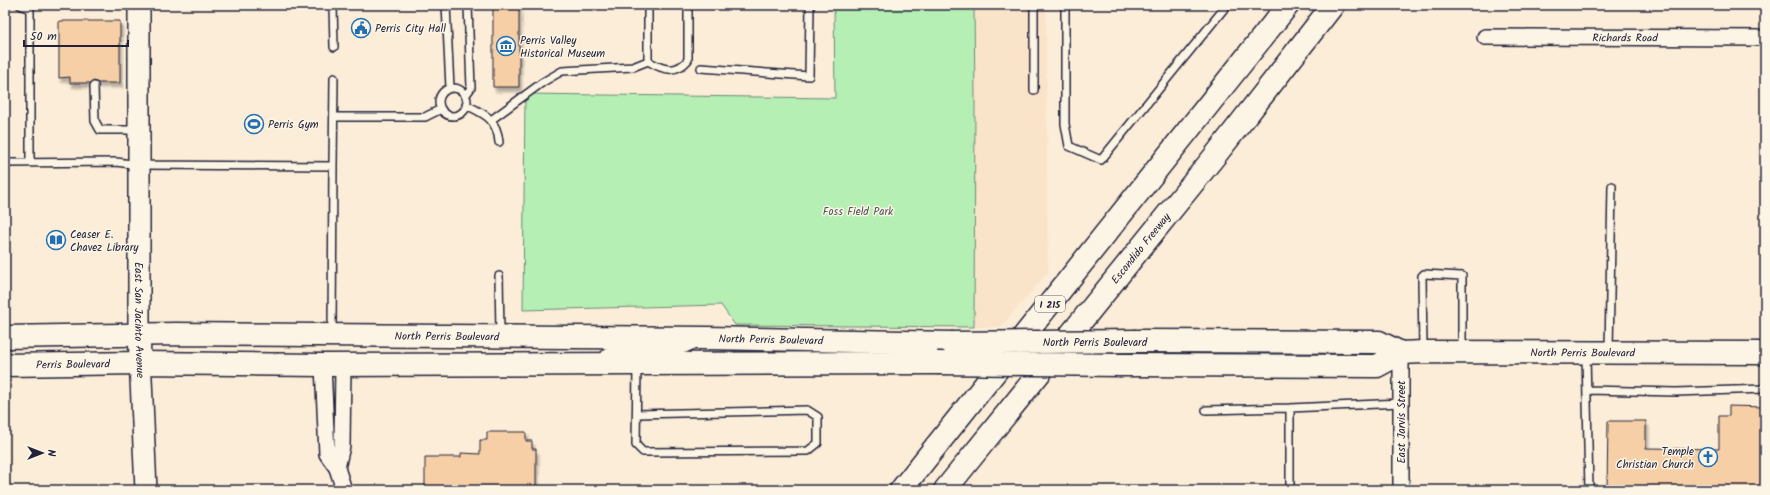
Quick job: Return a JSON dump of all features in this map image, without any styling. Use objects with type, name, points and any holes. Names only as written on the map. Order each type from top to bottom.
[{"type":"main road","name":"East San Jacinto Avenue","points":[[139,5],[139,334],[146,490]]},
{"type":"main road","name":"I 215","points":[[901,490],[1288,5]]},
{"type":"main road","name":"Escondido Freeway","points":[[945,490],[1214,157],[1333,5]]},
{"type":"main road","name":"North Perris Boulevard","points":[[139,334],[707,338],[951,342],[1379,342],[1401,353]]},
{"type":"main road","points":[[5,337],[139,334]]},
{"type":"main road","name":"North Perris Boulevard","points":[[140,363],[333,365],[937,363],[1377,366],[1401,353],[1423,352],[1765,353]]},
{"type":"main road","name":"Perris Boulevard","points":[[5,365],[140,363]]},
{"type":"street","name":"Richards Road","points":[[1485,37],[1765,38]]},
{"type":"street","name":"East Jarvis Street","points":[[1401,353],[1401,490]]},
{"type":"street","points":[[333,365],[327,454],[337,468],[344,490]]},
{"type":"street","points":[[333,365],[342,446],[337,468]]},
{"type":"lane","points":[[20,5],[30,7],[30,163]]},
{"type":"lane","points":[[333,5],[334,47]]},
{"type":"lane","points":[[446,5],[450,88]]},
{"type":"lane","points":[[465,96],[471,88],[468,5]]},
{"type":"lane","points":[[648,5],[648,60]]},
{"type":"lane","points":[[648,60],[658,67],[672,69],[682,67],[688,60],[688,5]]},
{"type":"lane","points":[[701,68],[809,76],[810,5]]},
{"type":"lane","points":[[1034,5],[1034,90]]},
{"type":"lane","points":[[1065,5],[1065,124],[1069,146],[1101,160],[1227,5]]},
{"type":"lane","points":[[491,120],[543,82],[562,71],[633,67],[648,60]]},
{"type":"lane","points":[[332,335],[334,78]]},
{"type":"lane","points":[[94,86],[95,121],[100,130],[140,130]]},
{"type":"lane","points":[[450,88],[459,90],[465,96],[466,105],[461,113],[453,116],[448,115],[441,109],[439,100],[440,96],[450,88]]},
{"type":"lane","points":[[466,105],[482,113],[491,120],[498,130],[499,142]]},
{"type":"lane","points":[[334,117],[426,117],[441,109]]},
{"type":"lane","points":[[5,163],[116,162],[139,165],[333,166]]},
{"type":"lane","points":[[1609,353],[1612,186]]},
{"type":"lane","points":[[1423,352],[1422,276],[1424,274],[1462,276],[1462,352]]},
{"type":"lane","points":[[499,276],[500,336]]},
{"type":"lane","points":[[602,364],[604,354],[608,351],[685,350],[707,338]]},
{"type":"lane","points":[[1586,353],[1589,490]]},
{"type":"lane","points":[[637,414],[807,410],[818,417],[818,443],[808,451],[643,452],[636,445],[638,363]]},
{"type":"lane","points":[[1587,390],[1676,392],[1765,389]]},
{"type":"lane","points":[[1206,410],[1400,403]]},
{"type":"lane","points":[[1290,408],[1290,490]]},
{"type":"shaded area","points":[[972,5],[1046,5],[1048,272],[1001,327],[974,327]]},
{"type":"shaded area","points":[[5,382],[10,382],[11,490],[5,490]]},
{"type":"green space","name":"Foss Field Park","points":[[834,5],[974,5],[974,327],[735,325],[721,305],[523,310],[525,94],[835,98]]},
{"type":"building","name":"Perris Valley Historical Museum","points":[[493,5],[519,5],[519,87],[493,87]]},
{"type":"building","points":[[59,21],[120,21],[120,83],[98,83],[94,81],[90,83],[70,83],[70,77],[59,78]]},
{"type":"building","points":[[1729,406],[1765,407],[1765,490],[1607,490],[1608,421],[1646,421],[1646,448],[1719,449],[1719,416],[1729,416]]},
{"type":"building","points":[[487,432],[526,432],[526,441],[532,441],[532,449],[536,449],[536,490],[425,490],[425,457],[461,457],[461,453],[480,454],[480,440],[487,440]]},
{"type":"place","name":"Perris City Hall","points":[[361,28]]},
{"type":"place","name":"Perris Valley Historical Museum","points":[[506,46]]},
{"type":"place","name":"Perris Gym","points":[[254,124]]},
{"type":"place","name":"Ceaser E. Chavez Library","points":[[56,240]]},
{"type":"place","name":"Temple Christian Church","points":[[1708,457]]}]
